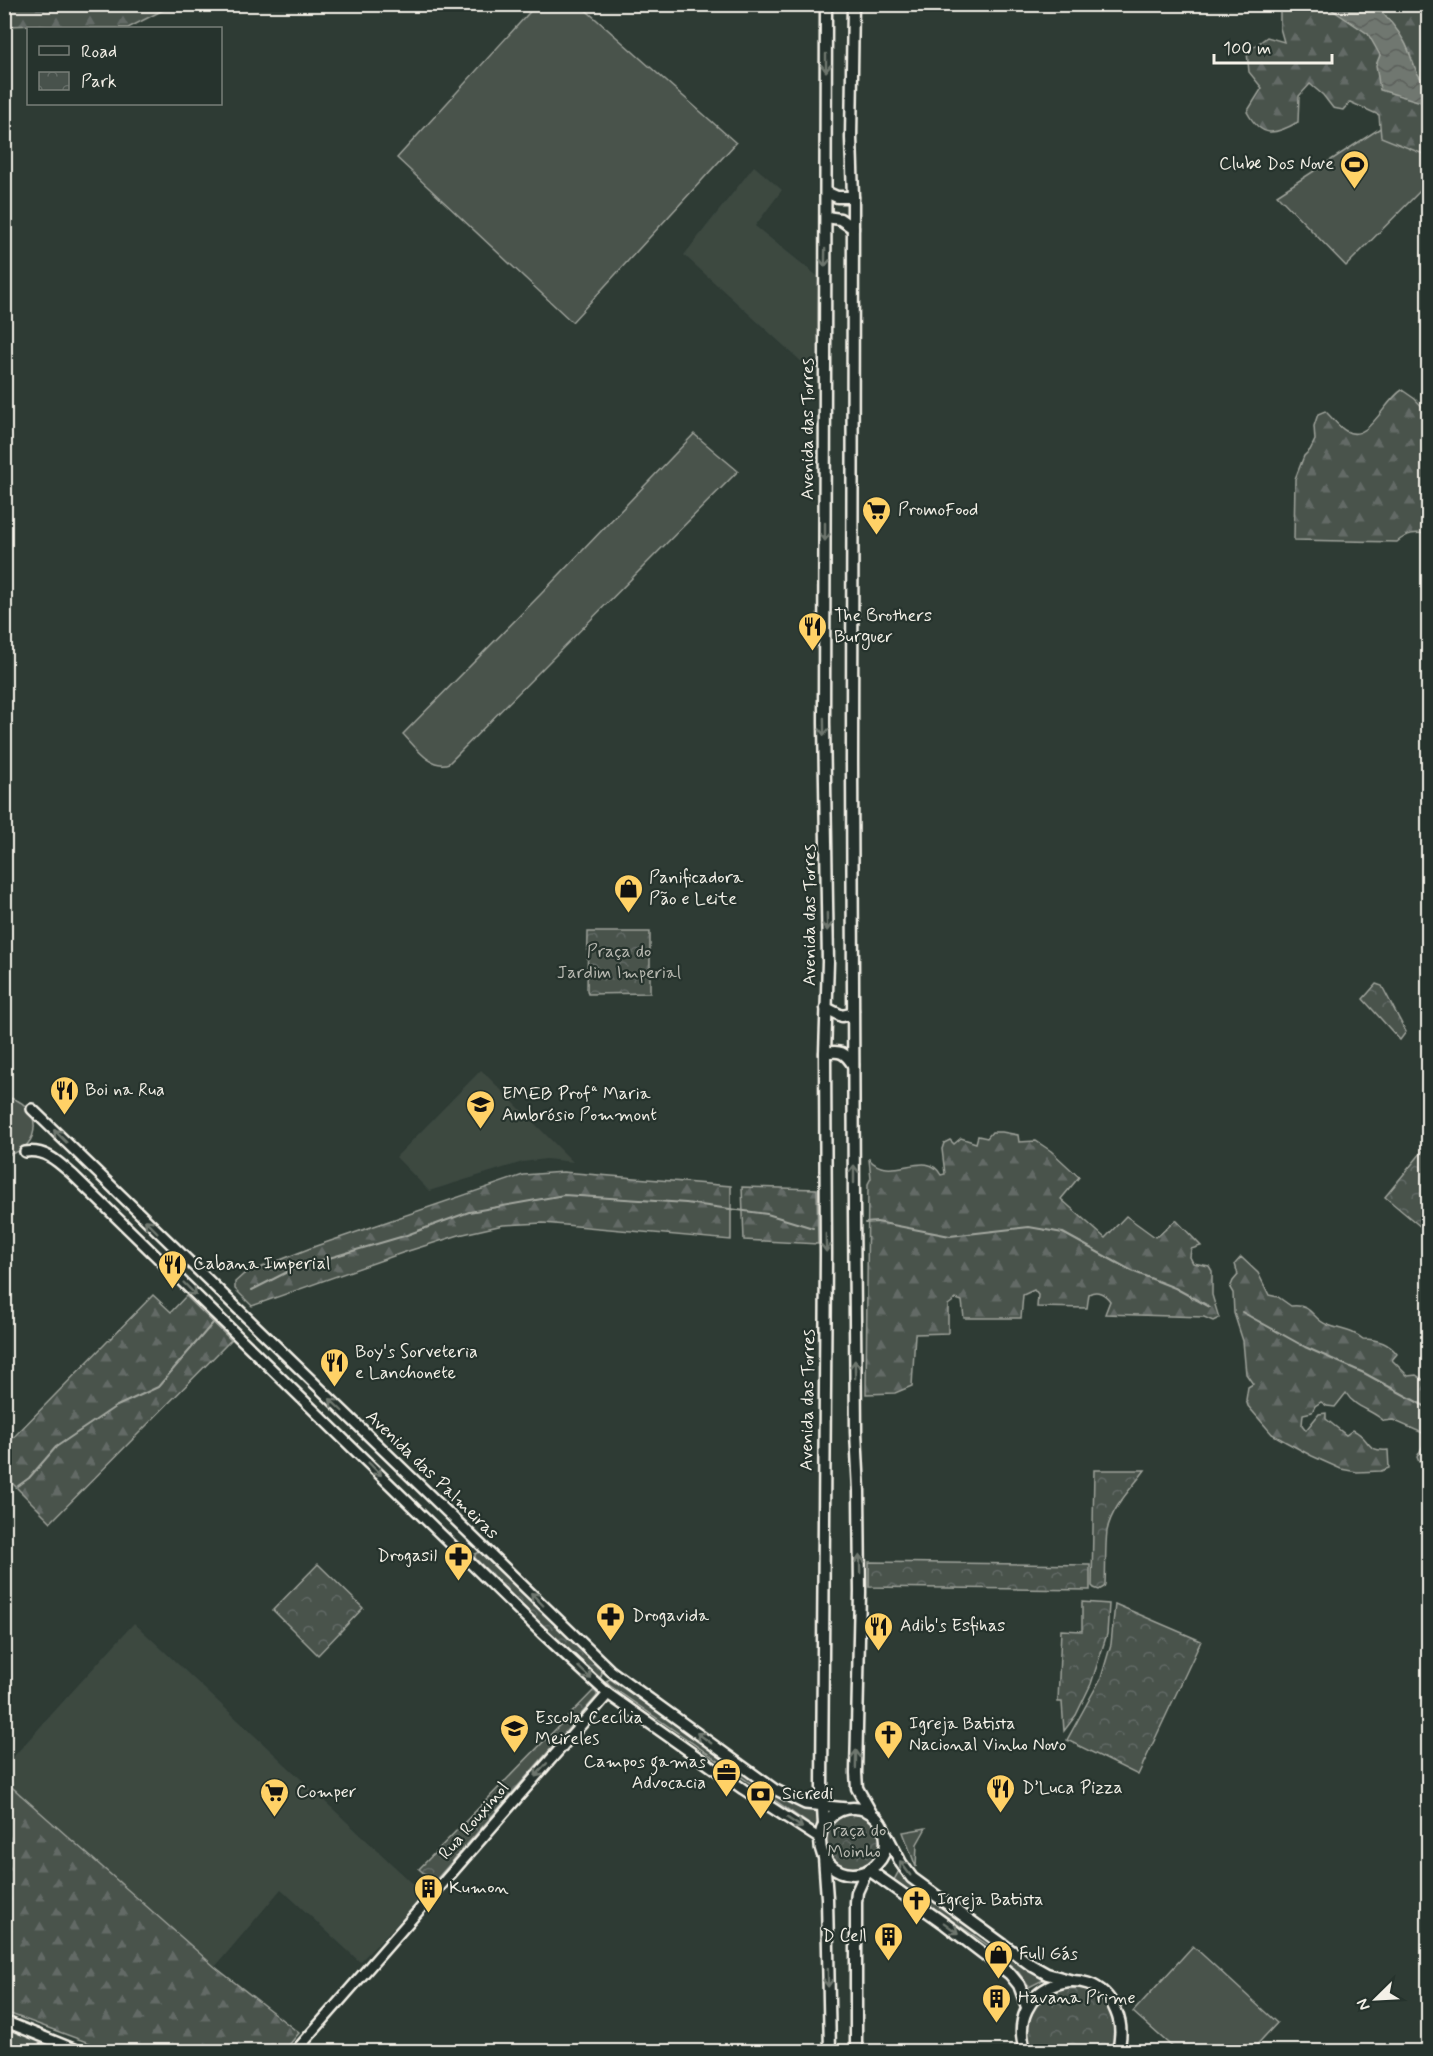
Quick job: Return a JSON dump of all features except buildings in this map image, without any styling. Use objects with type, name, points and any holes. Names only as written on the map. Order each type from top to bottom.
[{"type":"main road","name":"Avenida das Torres","points":[[824,1824],[826,4]]},
{"type":"main road","points":[[853,4],[851,138],[854,228],[853,1065],[856,1432],[860,1592],[857,1788],[880,1823],[901,1863],[921,1886],[1031,1965],[1047,1974],[1086,1984],[1098,1989],[1108,1997],[1121,2028],[1117,2052]]},
{"type":"main road","points":[[826,192],[837,197],[853,198]]},
{"type":"main road","points":[[826,217],[840,219],[854,228]]},
{"type":"main road","points":[[826,1008],[842,1016],[850,1014],[853,1010]]},
{"type":"main road","points":[[825,1053],[836,1050],[842,1052],[847,1055],[853,1065]]},
{"type":"main road","points":[[830,2051],[827,1898],[824,1857],[820,1839],[824,1824],[830,1817],[847,1808],[872,1813]]},
{"type":"main road","points":[[824,1857],[828,1863],[842,1872],[858,1874],[867,1871],[880,1860],[884,1853],[886,1838],[884,1830]]},
{"type":"main road","points":[[867,1871],[945,1924],[1010,1974],[1019,1985],[1028,2007]]},
{"type":"main road","points":[[856,2052],[856,1902],[857,1892],[867,1871]]},
{"type":"main road","points":[[1026,2052],[1022,2030],[1028,2007],[1034,1998],[1052,1985],[1073,1981]]},
{"type":"street","name":"Avenida das Palmeiras","points":[[32,1109],[611,1671],[774,1789],[805,1804],[847,1808]]},
{"type":"street","name":"Avenida das Palmeiras","points":[[25,1152],[39,1151],[53,1158],[105,1205],[388,1483],[608,1694],[743,1789],[820,1839]]},
{"type":"street","points":[[105,1205],[119,1193]]},
{"type":"street","name":"Rua Rouxinol","points":[[295,2052],[608,1694]]},
{"type":"street","points":[[4,2020],[81,2052]]},
{"type":"shaded area","points":[[754,166],[782,190],[755,226],[821,279],[815,374],[684,255]]},
{"type":"shaded area","name":"EMEB Profª Maria Ambrósio Pommont","points":[[481,1070],[573,1162],[546,1159],[523,1162],[429,1191],[396,1157]]},
{"type":"shaded area","points":[[134,1623],[425,1895],[360,1962],[281,1889],[215,1967],[5,1781],[5,1766]]},
{"type":"green space","points":[[5,4],[173,5],[130,27],[5,26]]},
{"type":"green space","points":[[537,4],[580,5],[736,143],[572,322],[397,158]]},
{"type":"green space","points":[[1280,5],[1428,5],[1428,156],[1381,137],[1379,115],[1350,102],[1343,110],[1333,108],[1310,84],[1299,96],[1298,122],[1276,132],[1258,127],[1247,112],[1262,88],[1249,72],[1247,52],[1267,37],[1284,42],[1280,28]]},
{"type":"green space","name":"Clube Dos Nove","points":[[1416,105],[1428,116],[1428,183],[1346,266],[1277,195]]},
{"type":"green space","points":[[1402,390],[1415,399],[1428,413],[1428,534],[1412,534],[1397,542],[1294,540],[1295,479],[1304,456],[1315,440],[1314,426],[1318,414],[1325,411],[1346,431],[1362,432]]},
{"type":"green space","points":[[694,434],[738,471],[449,763],[435,763],[423,756],[403,734]]},
{"type":"green space","name":"Praça do Jardim Imperial","points":[[588,932],[650,932],[650,993],[588,994]]},
{"type":"green space","points":[[1376,984],[1382,986],[1406,1032],[1400,1040],[1363,999]]},
{"type":"green space","points":[[4,1097],[17,1100],[27,1107],[34,1126],[27,1145],[18,1152],[5,1155]]},
{"type":"green space","points":[[992,1132],[1018,1135],[1019,1142],[1036,1141],[1051,1151],[1079,1177],[1061,1199],[1105,1238],[1126,1216],[1155,1237],[1176,1220],[1201,1246],[1191,1249],[1190,1257],[1193,1263],[1209,1266],[1212,1271],[1212,1295],[1219,1318],[1213,1321],[1204,1317],[1105,1314],[1110,1301],[1098,1292],[1089,1294],[1087,1308],[1037,1307],[1038,1295],[1034,1290],[1023,1295],[1021,1318],[964,1318],[962,1301],[956,1299],[948,1305],[948,1333],[915,1334],[912,1386],[895,1393],[866,1394],[868,1184],[871,1178],[869,1159],[878,1166],[887,1168],[927,1164],[935,1167],[941,1175],[945,1174],[942,1149],[944,1143],[950,1140],[954,1144],[961,1138],[976,1143],[978,1136],[987,1138]]},
{"type":"green space","points":[[1426,1147],[1428,1153],[1428,1233],[1385,1197]]},
{"type":"green space","points":[[563,1172],[731,1186],[731,1240],[543,1223],[503,1225],[459,1235],[402,1253],[252,1306],[235,1289],[235,1282],[244,1274],[316,1246],[523,1175]]},
{"type":"green space","points":[[742,1187],[817,1189],[818,1244],[744,1240]]},
{"type":"green space","points":[[1241,1257],[1258,1273],[1269,1295],[1278,1297],[1291,1306],[1308,1309],[1323,1323],[1363,1339],[1386,1344],[1397,1354],[1392,1360],[1408,1376],[1416,1375],[1428,1383],[1428,1457],[1419,1462],[1417,1457],[1427,1438],[1425,1434],[1393,1420],[1384,1421],[1358,1405],[1346,1393],[1335,1407],[1321,1402],[1312,1412],[1303,1414],[1302,1425],[1306,1430],[1319,1414],[1326,1413],[1326,1419],[1346,1435],[1353,1430],[1371,1447],[1388,1450],[1389,1468],[1381,1471],[1357,1472],[1341,1469],[1272,1434],[1248,1406],[1246,1400],[1248,1387],[1253,1384],[1246,1374],[1243,1341],[1234,1313],[1233,1293],[1230,1288],[1238,1275],[1235,1264]]},
{"type":"green space","points":[[153,1295],[171,1312],[186,1296],[231,1340],[51,1522],[5,1476],[5,1446]]},
{"type":"green space","points":[[1094,1470],[1145,1470],[1117,1506],[1109,1523],[1106,1537],[1105,1584],[1099,1590],[1092,1586]]},
{"type":"green space","points":[[480,1552],[498,1564],[601,1669],[600,1679],[586,1669],[475,1558],[475,1554]]},
{"type":"green space","points":[[869,1562],[1090,1565],[1090,1590],[869,1587]]},
{"type":"green space","points":[[318,1564],[363,1608],[318,1655],[273,1610]]},
{"type":"green space","points":[[1082,1602],[1109,1604],[1107,1634],[1091,1684],[1076,1715],[1064,1731],[1062,1702],[1058,1702],[1061,1630],[1082,1631]]},
{"type":"green space","points":[[1115,1604],[1201,1641],[1138,1775],[1067,1740],[1101,1678],[1111,1644]]},
{"type":"green space","points":[[610,1679],[780,1797],[798,1806],[817,1811],[819,1831],[609,1685],[606,1681]]},
{"type":"green space","points":[[594,1690],[597,1696],[434,1882],[419,1869]]},
{"type":"green space","points":[[5,1781],[215,1967],[299,2033],[284,2051],[111,2051],[5,2012]]},
{"type":"green space","name":"Praça do Moinho","points":[[847,1813],[859,1813],[874,1821],[882,1836],[882,1848],[874,1863],[859,1871],[847,1871],[832,1863],[824,1848],[824,1836],[832,1821]]},
{"type":"green space","points":[[926,1828],[917,1844],[916,1867],[903,1832]]},
{"type":"green space","points":[[901,1867],[924,1895],[1045,1979],[1029,1987],[999,1953],[894,1880]]},
{"type":"green space","points":[[1193,1946],[1277,2023],[1251,2051],[1177,2051],[1133,2012]]},
{"type":"green space","points":[[1068,1987],[1083,1988],[1097,1994],[1108,2004],[1118,2033],[1114,2051],[1031,2051],[1028,2028],[1033,2010],[1047,1996]]},
{"type":"green space","points":[[4,2025],[50,2042],[52,2051],[5,2051]]},
{"type":"water","points":[[1325,5],[1374,5],[1401,36],[1416,71],[1428,85],[1428,104],[1380,90],[1376,65],[1380,55],[1368,34]]},
{"type":"waterway","points":[[252,1290],[295,1268],[404,1236],[469,1212],[564,1195],[686,1203],[767,1214],[813,1228]]},
{"type":"waterway","points":[[865,1223],[877,1222],[950,1236],[1029,1227],[1063,1233],[1132,1271],[1175,1288],[1210,1307]]},
{"type":"waterway","points":[[1242,1312],[1305,1347],[1364,1373],[1428,1408]]},
{"type":"waterway","points":[[18,1486],[29,1478],[56,1447],[115,1407],[158,1387],[213,1323]]},
{"type":"place","name":"Clube Dos Nove","points":[[1355,190]]},
{"type":"place","name":"PromoFood","points":[[877,536]]},
{"type":"place","name":"The Brothers Burguer","points":[[813,652]]},
{"type":"place","name":"Panificadora Pão e Leite","points":[[628,914]]},
{"type":"place","name":"Boi na Rua","points":[[64,1116]]},
{"type":"place","name":"EMEB Profª Maria Ambrósio Pommont","points":[[481,1130]]},
{"type":"place","name":"Cabana Imperial","points":[[172,1290]]},
{"type":"place","name":"Boy's Sorveteria e Lanchonete","points":[[334,1388]]},
{"type":"place","name":"Drogasil","points":[[458,1582]]},
{"type":"place","name":"Drogavida","points":[[611,1642]]},
{"type":"place","name":"Adib's Esfihas","points":[[879,1652]]},
{"type":"place","name":"Escola Cecília Meireles","points":[[514,1754]]},
{"type":"place","name":"Igreja Batista Nacional Vinho Novo","points":[[888,1760]]},
{"type":"place","name":"Campos gamas Advocacia","points":[[727,1798]]},
{"type":"place","name":"D’Luca Pizza","points":[[1001,1814]]},
{"type":"place","name":"Comper","points":[[275,1818]]},
{"type":"place","name":"Sicredi","points":[[761,1820]]},
{"type":"place","name":"Kumon","points":[[428,1914]]},
{"type":"place","name":"Igreja Batista","points":[[916,1926]]},
{"type":"place","name":"D Cell","points":[[888,1962]]},
{"type":"place","name":"Full Gás","points":[[998,1980]]},
{"type":"place","name":"Havana Prime","points":[[997,2024]]}]
